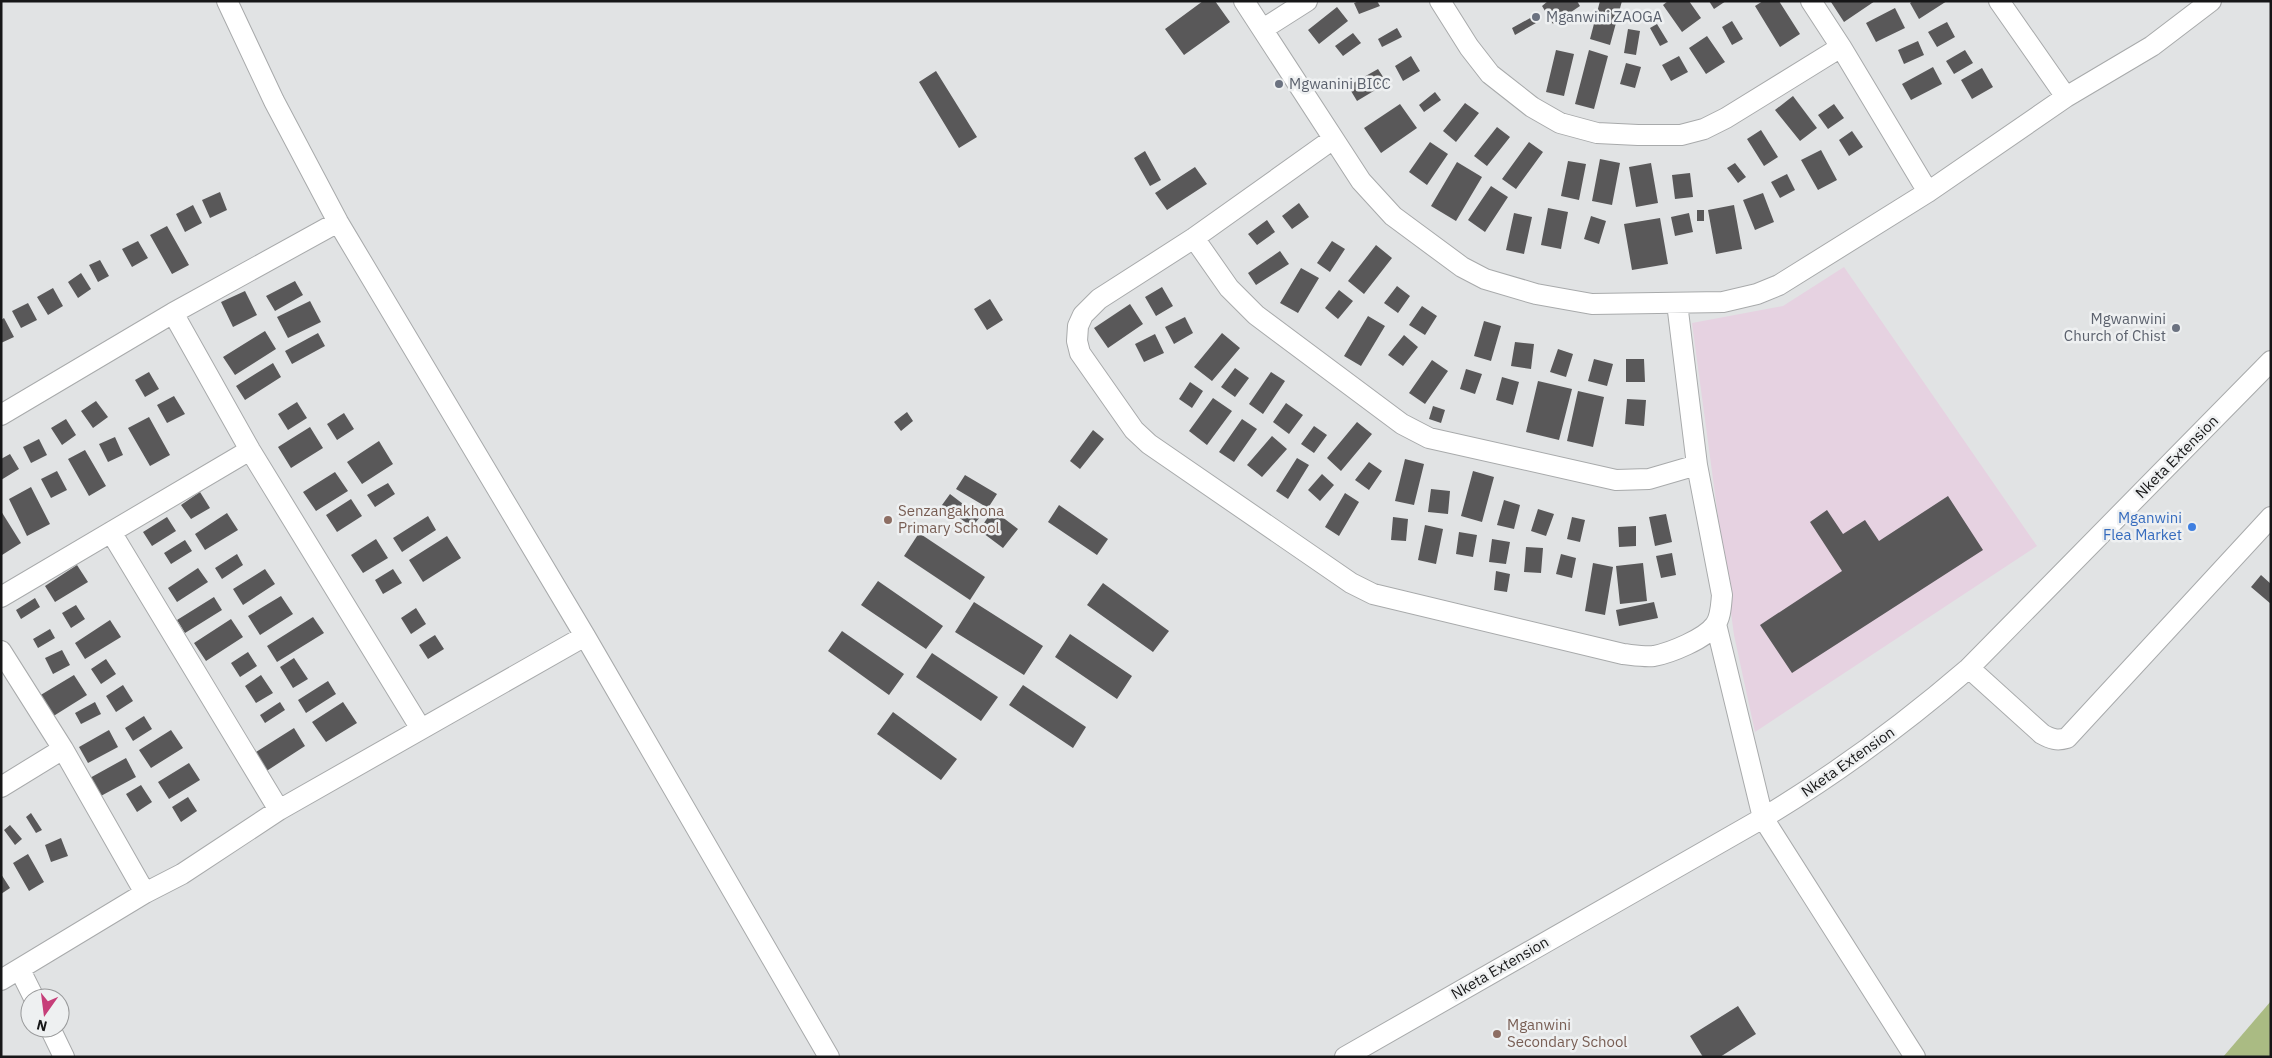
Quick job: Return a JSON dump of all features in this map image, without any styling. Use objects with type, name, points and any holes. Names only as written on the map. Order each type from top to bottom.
[{"type":"street","points":[[227,1],[274,101],[338,222],[585,636],[829,1057]]},
{"type":"street","points":[[1244,1],[1361,181],[1393,216],[1462,267],[1485,279],[1536,294],[1592,304],[1723,302],[1757,294],[1779,285],[1928,192],[2066,97],[2152,46],[2211,1]]},
{"type":"street","points":[[1263,29],[1307,1]]},
{"type":"street","points":[[1440,1],[1468,47],[1490,74],[1532,107],[1560,123],[1598,133],[1638,135],[1681,134],[1704,129],[1726,118],[1841,47]]},
{"type":"street","points":[[1811,1],[1841,47],[1928,192]]},
{"type":"street","points":[[1999,1],[2066,97]]},
{"type":"street","points":[[1333,138],[1194,238],[1099,299],[1083,315],[1078,326],[1077,341],[1080,353],[1134,430],[1149,444],[1351,583],[1391,600],[1623,654],[1654,656],[1692,642],[1706,634],[1716,624],[1721,609],[1722,595],[1697,465],[1677,303]]},
{"type":"street","points":[[1,415],[173,313],[338,222]]},
{"type":"street","points":[[1194,238],[1229,288],[1256,315],[1402,424],[1429,438],[1616,480],[1650,479],[1697,465]]},
{"type":"street","points":[[173,313],[250,450],[421,729]]},
{"type":"street","name":"Nketa Extension","points":[[1345,1057],[1810,790],[1918,712],[1969,668],[2271,361]]},
{"type":"street","points":[[1,597],[250,450]]},
{"type":"street","points":[[1969,668],[2042,734],[2050,739],[2060,740],[2067,738],[2271,517]]},
{"type":"street","points":[[111,532],[279,810]]},
{"type":"street","points":[[1716,624],[1763,818],[1912,1055]]},
{"type":"street","points":[[1,980],[145,893],[182,874],[279,810],[585,636]]},
{"type":"street","points":[[1,652],[63,749],[145,893]]},
{"type":"street","points":[[1,787],[63,749]]},
{"type":"street","points":[[20,970],[29,988]]},
{"type":"street","points":[[55,1038],[64,1057]]},
{"type":"shaded area","points":[[1844,267],[2037,546],[1755,732],[1734,635],[1692,323],[1783,306]]},
{"type":"green space","points":[[2271,1001],[2271,1057],[2223,1057]]},
{"type":"building","points":[[1203,1],[1215,1],[1230,22],[1184,55],[1165,29]]},
{"type":"building","points":[[1359,1],[1377,1],[1380,6],[1359,14],[1354,3]]},
{"type":"building","points":[[1548,1],[1577,1],[1580,6],[1553,24],[1542,6]]},
{"type":"building","points":[[1600,1],[1622,1],[1610,45],[1590,39]]},
{"type":"building","points":[[1668,1],[1689,1],[1701,18],[1682,32],[1663,5]]},
{"type":"building","points":[[1709,1],[1726,1],[1714,9]]},
{"type":"building","points":[[1763,1],[1779,1],[1800,34],[1780,47],[1755,6]]},
{"type":"building","points":[[1875,1],[1844,22],[1831,2]]},
{"type":"building","points":[[1913,1],[1947,1],[1919,19],[1910,3]]},
{"type":"building","points":[[1337,7],[1348,21],[1319,44],[1308,30]]},
{"type":"building","points":[[1895,8],[1905,28],[1876,42],[1866,23]]},
{"type":"building","points":[[1532,17],[1536,23],[1515,35],[1512,28]]},
{"type":"building","points":[[1732,21],[1743,39],[1732,45],[1722,27]]},
{"type":"building","points":[[1947,22],[1955,37],[1937,47],[1928,32]]},
{"type":"building","points":[[1657,24],[1668,42],[1660,46],[1650,28]]},
{"type":"building","points":[[1397,28],[1402,37],[1382,47],[1378,39]]},
{"type":"building","points":[[1628,29],[1640,31],[1636,55],[1624,53]]},
{"type":"building","points":[[1353,33],[1361,43],[1343,56],[1335,46]]},
{"type":"building","points":[[1707,36],[1725,62],[1706,74],[1689,48]]},
{"type":"building","points":[[1918,41],[1924,55],[1904,64],[1898,50]]},
{"type":"building","points":[[1556,50],[1574,54],[1564,96],[1546,92]]},
{"type":"building","points":[[1589,50],[1608,56],[1594,109],[1575,104]]},
{"type":"building","points":[[1965,50],[1973,63],[1954,74],[1946,61]]},
{"type":"building","points":[[1411,56],[1420,71],[1403,81],[1395,66]]},
{"type":"building","points":[[1679,56],[1688,72],[1671,81],[1662,65]]},
{"type":"building","points":[[1626,63],[1641,67],[1635,88],[1620,84]]},
{"type":"building","points":[[1933,67],[1942,84],[1911,100],[1902,84]]},
{"type":"building","points":[[1982,68],[1993,87],[1972,99],[1961,80]]},
{"type":"building","points":[[1378,69],[1387,83],[1357,101],[1348,86]]},
{"type":"building","points":[[936,71],[977,137],[959,148],[919,82]]},
{"type":"building","points":[[1435,92],[1441,100],[1424,112],[1419,105]]},
{"type":"building","points":[[1793,96],[1817,128],[1800,141],[1775,110]]},
{"type":"building","points":[[1465,103],[1479,113],[1456,142],[1443,131]]},
{"type":"building","points":[[1400,104],[1417,128],[1381,153],[1364,128]]},
{"type":"building","points":[[1834,104],[1844,118],[1828,129],[1818,115]]},
{"type":"building","points":[[1497,127],[1510,137],[1487,166],[1474,156]]},
{"type":"building","points":[[1761,130],[1778,157],[1764,166],[1747,139]]},
{"type":"building","points":[[1852,131],[1863,147],[1849,156],[1839,140]]},
{"type":"building","points":[[1430,142],[1448,154],[1427,185],[1409,172]]},
{"type":"building","points":[[1529,142],[1543,152],[1516,189],[1502,179]]},
{"type":"building","points":[[1821,150],[1837,180],[1818,190],[1801,160]]},
{"type":"building","points":[[1145,151],[1161,180],[1150,186],[1134,158]]},
{"type":"building","points":[[1600,159],[1620,163],[1612,205],[1592,201]]},
{"type":"building","points":[[1568,161],[1586,164],[1579,200],[1561,196]]},
{"type":"building","points":[[1457,162],[1482,177],[1456,221],[1431,206]]},
{"type":"building","points":[[1651,163],[1658,203],[1636,207],[1629,167]]},
{"type":"building","points":[[1735,163],[1746,177],[1738,183],[1727,168]]},
{"type":"building","points":[[1195,167],[1207,184],[1167,210],[1155,193]]},
{"type":"building","points":[[1690,173],[1693,197],[1675,199],[1672,175]]},
{"type":"building","points":[[1787,174],[1795,190],[1780,198],[1771,182]]},
{"type":"building","points":[[1491,186],[1508,197],[1485,232],[1468,220]]},
{"type":"building","points":[[220,192],[227,210],[210,218],[202,200]]},
{"type":"building","points":[[1763,193],[1774,222],[1755,230],[1743,200]]},
{"type":"building","points":[[1299,203],[1309,217],[1292,229],[1282,216]]},
{"type":"building","points":[[193,205],[202,223],[185,232],[176,214]]},
{"type":"building","points":[[1734,205],[1742,249],[1716,254],[1708,210]]},
{"type":"building","points":[[1548,208],[1568,212],[1561,249],[1541,245]]},
{"type":"building","points":[[1697,210],[1704,210],[1704,221],[1697,221]]},
{"type":"building","points":[[1514,213],[1532,217],[1524,254],[1506,250]]},
{"type":"building","points":[[1689,213],[1693,232],[1675,236],[1671,217]]},
{"type":"building","points":[[1591,216],[1606,221],[1599,244],[1584,239]]},
{"type":"building","points":[[1660,218],[1668,264],[1632,270],[1624,224]]},
{"type":"building","points":[[1267,220],[1275,232],[1257,245],[1248,234]]},
{"type":"building","points":[[167,226],[189,265],[172,274],[150,235]]},
{"type":"building","points":[[138,241],[148,258],[132,267],[122,249]]},
{"type":"building","points":[[1332,241],[1345,249],[1330,272],[1317,263]]},
{"type":"building","points":[[1376,245],[1392,258],[1364,294],[1348,281]]},
{"type":"building","points":[[1280,251],[1289,264],[1256,285],[1248,273]]},
{"type":"building","points":[[100,260],[109,276],[98,282],[89,265]]},
{"type":"building","points":[[1301,268],[1319,278],[1298,313],[1280,303]]},
{"type":"building","points":[[81,273],[91,289],[78,298],[68,282]]},
{"type":"building","points":[[295,281],[303,295],[275,311],[266,296]]},
{"type":"building","points":[[1397,286],[1410,296],[1398,313],[1384,303]]},
{"type":"building","points":[[1162,287],[1173,306],[1156,316],[1145,297]]},
{"type":"building","points":[[53,288],[63,306],[48,315],[37,297]]},
{"type":"building","points":[[1339,290],[1353,301],[1338,319],[1325,308]]},
{"type":"building","points":[[245,291],[257,315],[233,327],[221,302]]},
{"type":"building","points":[[990,299],[1003,320],[987,330],[974,309]]},
{"type":"building","points":[[310,301],[321,322],[288,338],[277,317]]},
{"type":"building","points":[[28,303],[37,320],[21,328],[12,311]]},
{"type":"building","points":[[1130,304],[1143,324],[1108,348],[1094,328]]},
{"type":"building","points":[[1422,306],[1437,316],[1425,335],[1409,325]]},
{"type":"building","points":[[1368,316],[1385,326],[1361,366],[1344,356]]},
{"type":"building","points":[[1185,317],[1193,333],[1174,344],[1165,327]]},
{"type":"building","points":[[4,318],[14,337],[1,343],[1,320]]},
{"type":"building","points":[[1484,321],[1501,326],[1491,361],[1474,356]]},
{"type":"building","points":[[265,331],[276,349],[235,375],[223,357]]},
{"type":"building","points":[[318,333],[325,346],[292,364],[285,351]]},
{"type":"building","points":[[1222,333],[1240,348],[1212,381],[1194,367]]},
{"type":"building","points":[[1155,334],[1164,353],[1144,362],[1135,344]]},
{"type":"building","points":[[1404,335],[1418,347],[1403,366],[1388,355]]},
{"type":"building","points":[[1515,342],[1534,344],[1531,369],[1511,366]]},
{"type":"building","points":[[1558,349],[1573,354],[1566,377],[1550,372]]},
{"type":"building","points":[[1594,359],[1613,364],[1607,386],[1588,381]]},
{"type":"building","points":[[1626,359],[1644,359],[1645,382],[1626,382]]},
{"type":"building","points":[[1432,360],[1448,371],[1425,404],[1409,393]]},
{"type":"building","points":[[273,363],[281,377],[245,400],[236,386]]},
{"type":"building","points":[[1235,368],[1249,378],[1235,397],[1221,387]]},
{"type":"building","points":[[1466,369],[1482,374],[1475,394],[1460,389]]},
{"type":"building","points":[[149,372],[159,389],[145,397],[135,380]]},
{"type":"building","points":[[1271,372],[1285,381],[1263,414],[1249,404]]},
{"type":"building","points":[[1502,377],[1519,382],[1513,405],[1496,400]]},
{"type":"building","points":[[1538,381],[1572,389],[1559,440],[1526,432]]},
{"type":"building","points":[[1190,382],[1203,391],[1192,408],[1179,399]]},
{"type":"building","points":[[1578,391],[1604,397],[1593,447],[1567,441]]},
{"type":"building","points":[[174,396],[185,414],[167,423],[157,405]]},
{"type":"building","points":[[1213,398],[1232,411],[1207,445],[1189,431]]},
{"type":"building","points":[[1627,399],[1646,400],[1644,426],[1625,424]]},
{"type":"building","points":[[96,401],[108,417],[93,428],[81,411]]},
{"type":"building","points":[[297,402],[307,418],[288,430],[278,414]]},
{"type":"building","points":[[1286,403],[1303,415],[1289,434],[1273,422]]},
{"type":"building","points":[[1433,406],[1445,410],[1441,423],[1429,419]]},
{"type":"building","points":[[907,412],[913,421],[901,431],[894,422]]},
{"type":"building","points":[[344,413],[354,429],[337,440],[327,424]]},
{"type":"building","points":[[149,417],[170,455],[150,466],[128,428]]},
{"type":"building","points":[[66,419],[76,435],[62,445],[51,428]]},
{"type":"building","points":[[1242,419],[1257,429],[1234,462],[1219,452]]},
{"type":"building","points":[[1357,422],[1372,434],[1341,471],[1327,458]]},
{"type":"building","points":[[1314,426],[1327,435],[1314,453],[1301,444]]},
{"type":"building","points":[[310,427],[323,448],[291,468],[278,447]]},
{"type":"building","points":[[1093,430],[1104,439],[1080,469],[1070,461]]},
{"type":"building","points":[[1272,436],[1287,449],[1262,477],[1247,465]]},
{"type":"building","points":[[115,437],[123,455],[108,462],[99,444]]},
{"type":"building","points":[[39,439],[47,455],[31,463],[23,447]]},
{"type":"building","points":[[379,441],[393,464],[362,484],[347,462]]},
{"type":"building","points":[[85,450],[106,486],[89,496],[68,459]]},
{"type":"building","points":[[10,454],[19,469],[1,480],[1,459]]},
{"type":"building","points":[[1297,458],[1309,465],[1288,499],[1276,491]]},
{"type":"building","points":[[1405,459],[1424,464],[1414,505],[1395,501]]},
{"type":"building","points":[[1369,462],[1382,471],[1369,490],[1355,480]]},
{"type":"building","points":[[57,471],[67,490],[51,498],[41,479]]},
{"type":"building","points":[[1473,471],[1494,477],[1482,522],[1461,516]]},
{"type":"building","points":[[335,472],[348,491],[316,511],[303,492]]},
{"type":"building","points":[[1322,474],[1334,485],[1320,501],[1308,490]]},
{"type":"building","points":[[965,475],[997,494],[988,508],[956,489]]},
{"type":"building","points":[[388,483],[395,494],[375,507],[367,495]]},
{"type":"building","points":[[31,487],[50,524],[27,536],[9,499]]},
{"type":"building","points":[[1431,489],[1450,491],[1448,514],[1428,512]]},
{"type":"building","points":[[200,492],[210,508],[191,519],[181,505]]},
{"type":"building","points":[[1345,493],[1359,502],[1339,536],[1325,527]]},
{"type":"building","points":[[950,494],[980,517],[972,527],[942,505]]},
{"type":"building","points":[[1948,496],[1983,550],[1792,673],[1760,625],[1842,571],[1810,522],[1827,510],[1843,534],[1865,520],[1879,541]]},
{"type":"building","points":[[351,499],[362,516],[337,532],[326,515]]},
{"type":"building","points":[[1504,500],[1520,505],[1514,529],[1497,525]]},
{"type":"building","points":[[1059,505],[1108,539],[1097,555],[1048,522]]},
{"type":"building","points":[[1538,509],[1554,514],[1546,536],[1531,531]]},
{"type":"building","points":[[993,510],[1018,529],[1003,548],[979,530]]},
{"type":"building","points":[[1,511],[21,543],[2,555],[1,553]]},
{"type":"building","points":[[227,513],[238,530],[205,550],[195,534]]},
{"type":"building","points":[[1666,514],[1672,542],[1655,546],[1649,517]]},
{"type":"building","points":[[428,516],[436,530],[402,552],[393,538]]},
{"type":"building","points":[[167,517],[176,531],[152,546],[143,532]]},
{"type":"building","points":[[1393,517],[1408,519],[1406,541],[1391,540]]},
{"type":"building","points":[[1572,517],[1585,520],[1580,542],[1567,539]]},
{"type":"building","points":[[1425,525],[1443,529],[1436,564],[1418,560]]},
{"type":"building","points":[[1636,526],[1636,546],[1619,547],[1618,527]]},
{"type":"building","points":[[1459,532],[1477,535],[1473,557],[1456,554]]},
{"type":"building","points":[[919,533],[985,577],[970,600],[904,556]]},
{"type":"building","points":[[447,536],[461,558],[423,582],[409,560]]},
{"type":"building","points":[[376,539],[388,558],[363,573],[351,555]]},
{"type":"building","points":[[1492,539],[1510,542],[1506,564],[1489,562]]},
{"type":"building","points":[[185,540],[192,551],[171,564],[164,553]]},
{"type":"building","points":[[1526,547],[1543,548],[1541,573],[1524,572]]},
{"type":"building","points":[[1672,553],[1676,575],[1661,578],[1656,556]]},
{"type":"building","points":[[237,554],[243,565],[222,579],[215,568]]},
{"type":"building","points":[[1561,554],[1576,558],[1572,578],[1556,574]]},
{"type":"building","points":[[1593,563],[1613,567],[1605,615],[1585,611]]},
{"type":"building","points":[[1643,563],[1647,601],[1620,604],[1616,566]]},
{"type":"building","points":[[77,565],[88,582],[55,602],[45,586]]},
{"type":"building","points":[[198,568],[208,582],[177,602],[168,588]]},
{"type":"building","points":[[265,569],[275,584],[243,605],[233,589]]},
{"type":"building","points":[[393,569],[402,583],[383,594],[375,580]]},
{"type":"building","points":[[1496,571],[1510,574],[1507,592],[1494,590]]},
{"type":"building","points":[[2261,575],[2271,584],[2271,604],[2251,587]]},
{"type":"building","points":[[878,581],[943,626],[926,649],[861,605]]},
{"type":"building","points":[[1103,583],[1169,631],[1153,652],[1087,605]]},
{"type":"building","points":[[281,596],[293,614],[260,635],[248,616]]},
{"type":"building","points":[[214,597],[222,610],[185,633],[177,620]]},
{"type":"building","points":[[35,598],[40,607],[21,619],[16,610]]},
{"type":"building","points":[[974,602],[1043,646],[1024,675],[955,632]]},
{"type":"building","points":[[1654,602],[1658,618],[1619,626],[1616,610]]},
{"type":"building","points":[[76,605],[85,619],[71,628],[62,613]]},
{"type":"building","points":[[416,608],[426,624],[411,634],[401,618]]},
{"type":"building","points":[[313,617],[324,633],[277,662],[267,646]]},
{"type":"building","points":[[231,619],[243,637],[206,661],[194,643]]},
{"type":"building","points":[[110,620],[121,637],[85,659],[75,643]]},
{"type":"building","points":[[50,629],[55,638],[38,648],[33,639]]},
{"type":"building","points":[[842,631],[904,674],[889,695],[828,651]]},
{"type":"building","points":[[1070,634],[1132,676],[1117,699],[1055,657]]},
{"type":"building","points":[[435,635],[444,649],[428,659],[419,645]]},
{"type":"building","points":[[62,650],[70,665],[53,674],[45,658]]},
{"type":"building","points":[[248,652],[257,666],[240,677],[231,663]]},
{"type":"building","points":[[932,653],[998,697],[981,721],[916,677]]},
{"type":"building","points":[[294,658],[308,679],[293,688],[280,667]]},
{"type":"building","points":[[106,659],[116,674],[101,684],[91,669]]},
{"type":"building","points":[[74,675],[87,695],[52,717],[39,696]]},
{"type":"building","points":[[261,675],[273,693],[256,703],[245,686]]},
{"type":"building","points":[[328,681],[336,694],[306,713],[298,700]]},
{"type":"building","points":[[123,685],[133,701],[116,712],[106,696]]},
{"type":"building","points":[[1023,685],[1086,727],[1073,748],[1009,705]]},
{"type":"building","points":[[95,702],[101,714],[81,724],[75,713]]},
{"type":"building","points":[[280,702],[285,710],[265,723],[260,715]]},
{"type":"building","points":[[343,702],[357,723],[326,742],[312,722]]},
{"type":"building","points":[[893,712],[957,759],[941,780],[877,734]]},
{"type":"building","points":[[144,716],[152,729],[133,741],[125,728]]},
{"type":"building","points":[[294,728],[305,746],[265,772],[253,754]]},
{"type":"building","points":[[109,730],[118,747],[88,763],[79,747]]},
{"type":"building","points":[[171,730],[183,748],[151,768],[139,750]]},
{"type":"building","points":[[126,758],[136,777],[99,797],[88,779]]},
{"type":"building","points":[[189,763],[200,780],[169,799],[158,782]]},
{"type":"building","points":[[141,785],[152,802],[137,812],[126,794]]},
{"type":"building","points":[[188,797],[197,811],[181,822],[172,807]]},
{"type":"building","points":[[31,813],[42,830],[36,833],[26,817]]},
{"type":"building","points":[[10,825],[22,839],[15,845],[4,830]]},
{"type":"building","points":[[61,838],[68,856],[51,862],[45,845]]},
{"type":"building","points":[[28,854],[44,882],[29,891],[13,863]]},
{"type":"building","points":[[1,874],[10,888],[1,894]]},
{"type":"building","points":[[1738,1006],[1756,1034],[1720,1057],[1703,1057],[1690,1036]]},
{"type":"place","name":"Mganwini ZAOGA","points":[[1536,17]]},
{"type":"place","name":"Mgwanini BICC","points":[[1279,84]]},
{"type":"place","name":"Mgwanwini Church of Chist","points":[[2176,328]]},
{"type":"place","name":"Senzangakhona Primary School","points":[[888,520]]},
{"type":"place","name":"Mganwini Flea Market","points":[[2192,527]]},
{"type":"place","name":"Mganwini Secondary School","points":[[1497,1034]]}]
